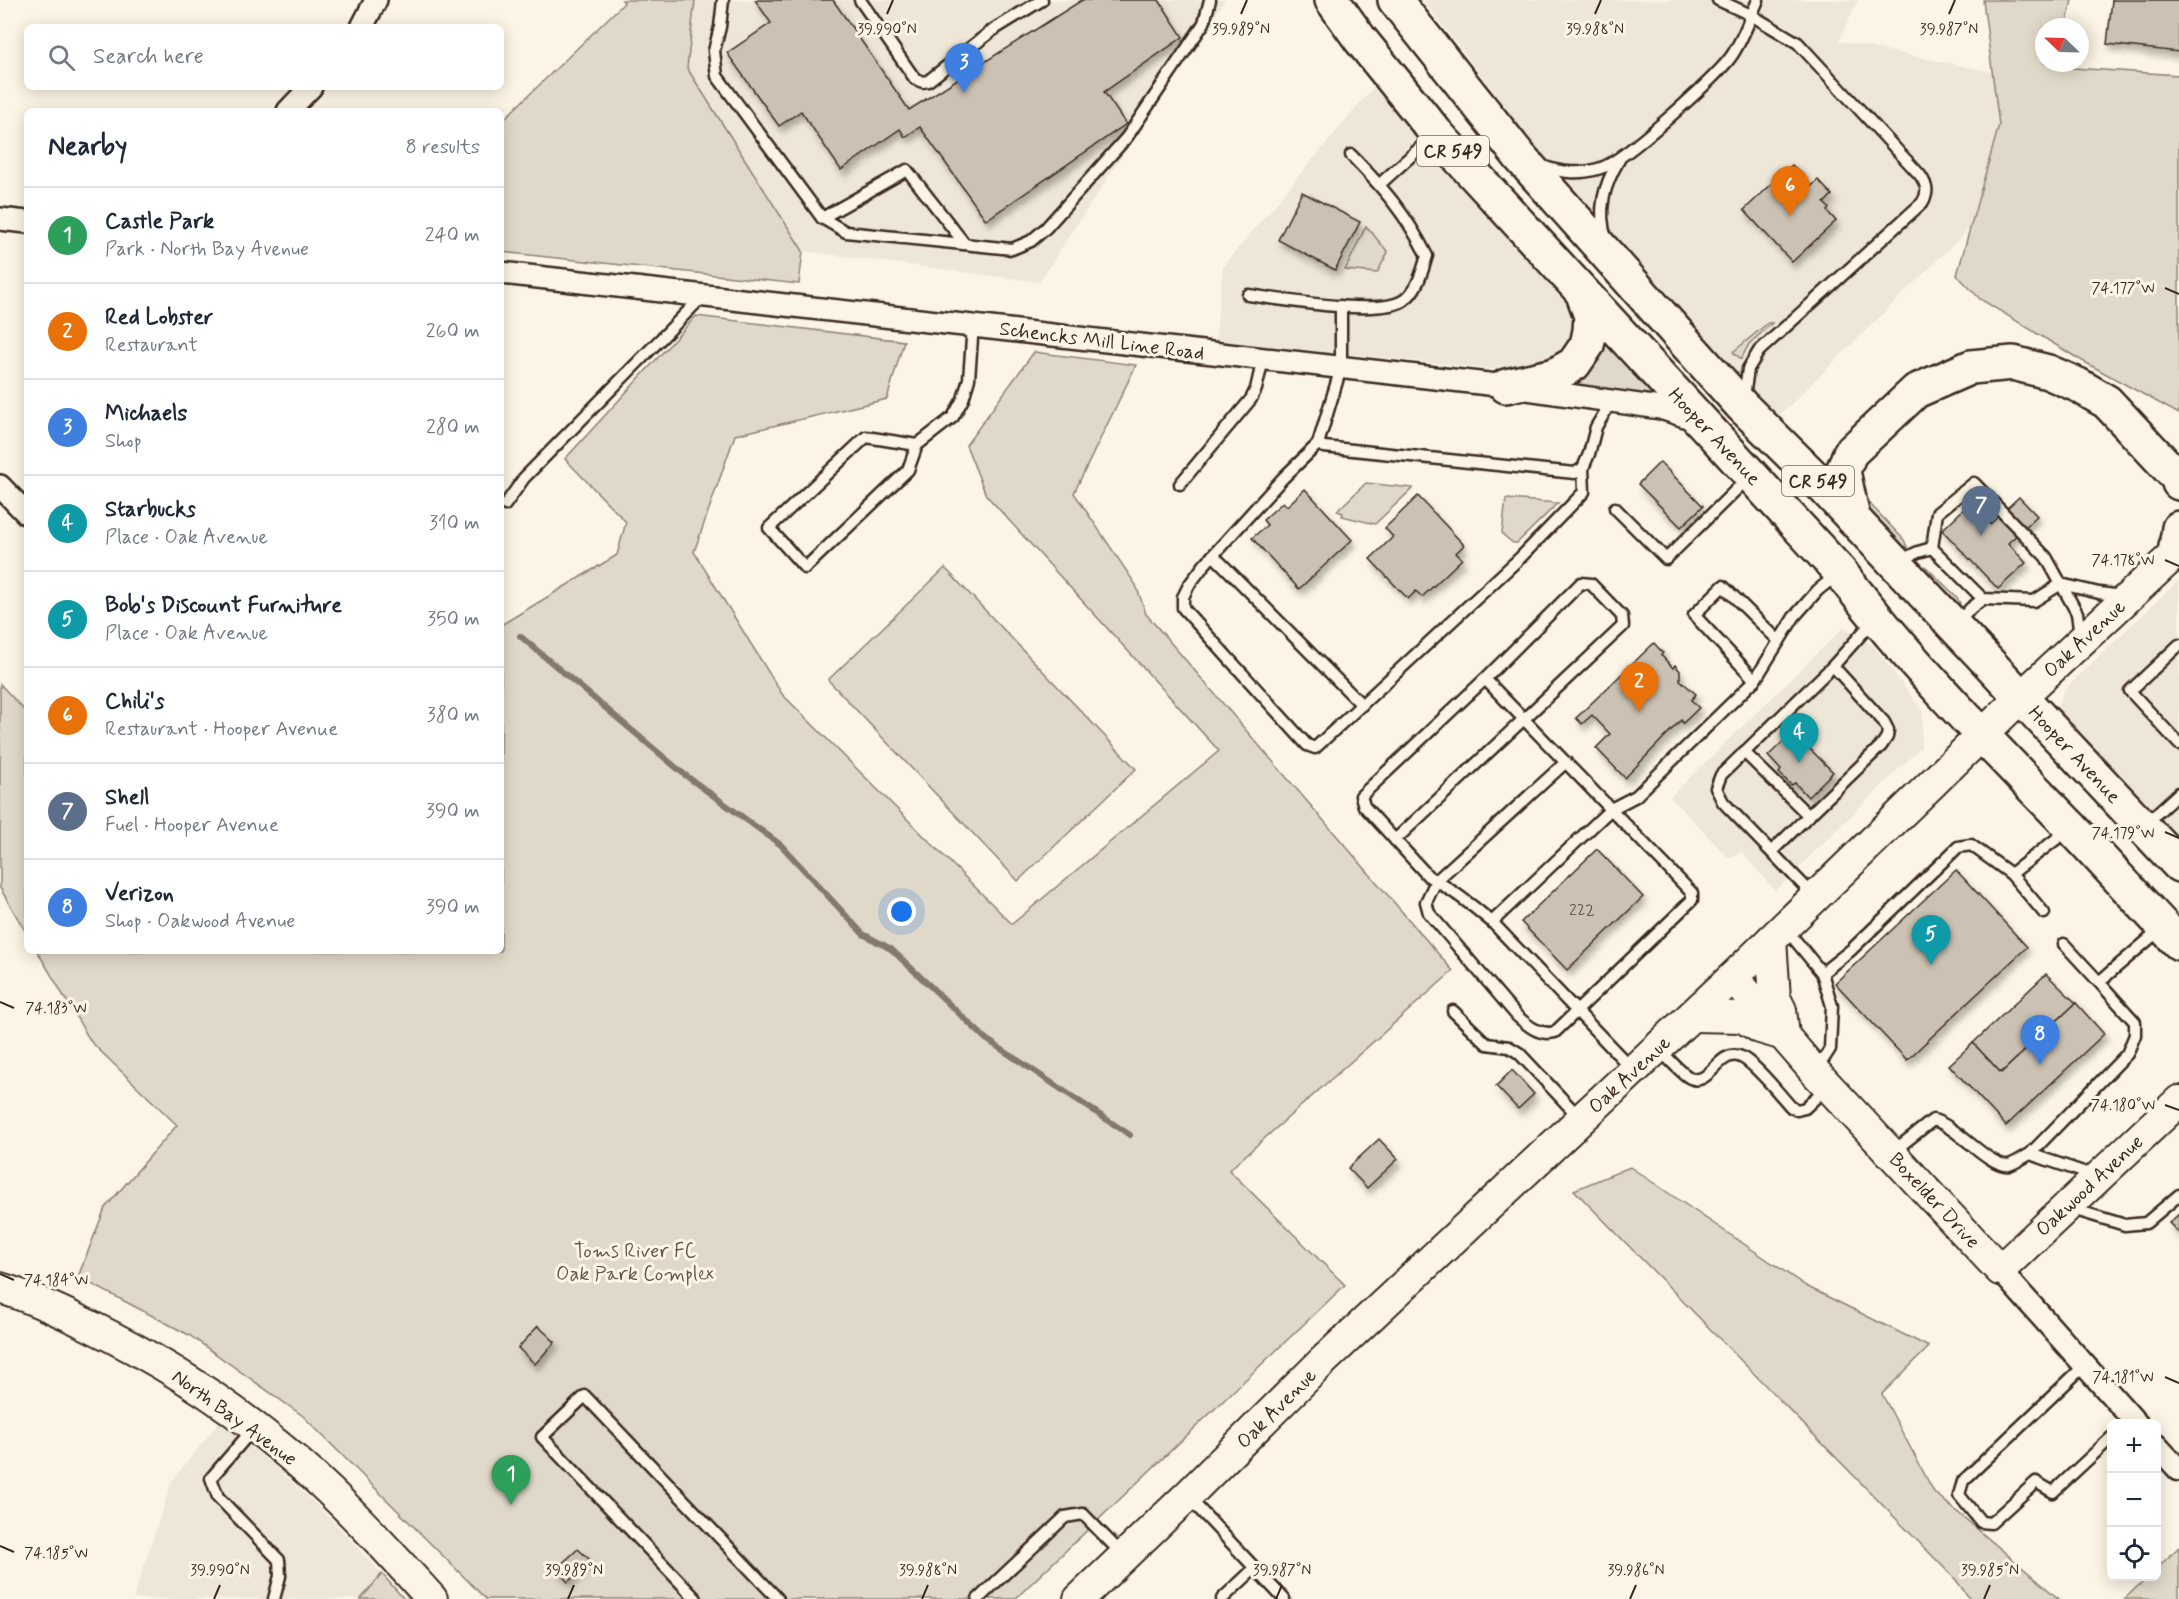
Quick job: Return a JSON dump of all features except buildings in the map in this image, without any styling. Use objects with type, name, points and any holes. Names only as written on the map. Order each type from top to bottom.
[{"type":"main road","name":"Hooper Avenue","points":[[1332,0],[1360,39],[1436,133],[1840,572],[1875,618],[1982,736],[2171,935]]},
{"type":"main road","name":"Hooper Avenue","points":[[1395,0],[1520,157],[1614,264],[1743,406],[1814,477],[2179,865]]},
{"type":"main road","points":[[1506,386],[1555,375],[1574,364],[1587,345],[1590,332],[1591,316],[1583,294]]},
{"type":"main road","points":[[1854,520],[1843,471],[1850,453],[1916,391],[1971,367],[2013,363],[2049,372],[2078,385],[2107,402],[2178,478],[2179,483]]},
{"type":"street","points":[[364,24],[376,0]]},
{"type":"street","points":[[291,108],[308,90]]},
{"type":"street","points":[[0,219],[24,222]]},
{"type":"street","name":"Schencks Mill Line Road","points":[[504,273],[1506,386],[1660,408],[1701,421]]},
{"type":"street","points":[[0,486],[24,511]]},
{"type":"street","name":"Oak Avenue","points":[[1079,1599],[1322,1362],[1778,934],[2021,697],[2128,597],[2178,544]]},
{"type":"street","points":[[1692,1016],[1742,1017],[1760,1028],[1784,1035],[1781,1010],[1775,998],[1778,934]]},
{"type":"street","name":"Boxelder Drive","points":[[1733,977],[1822,1079],[2000,1269],[2130,1419]]},
{"type":"street","name":"Oakwood Avenue","points":[[2000,1269],[2179,1101]]},
{"type":"street","name":"North Bay Avenue","points":[[0,1288],[63,1313],[129,1344],[183,1377],[255,1427],[303,1466],[432,1599]]},
{"type":"street","points":[[2161,1450],[2179,1470]]},
{"type":"lane","points":[[723,0],[714,51],[717,76],[822,218],[846,232],[1012,249],[1032,241],[1046,228],[1127,137],[1204,23],[1210,0]]},
{"type":"lane","points":[[860,0],[915,79],[923,82],[928,81],[993,30],[1042,0]]},
{"type":"lane","points":[[1718,0],[1751,15],[1798,44],[1920,175],[1927,189],[1922,203],[1759,351],[1748,369],[1743,406]]},
{"type":"lane","points":[[1520,157],[1571,174],[1602,168],[1621,158],[1703,85],[1730,57],[1758,0]]},
{"type":"lane","points":[[1380,184],[1436,133]]},
{"type":"lane","points":[[1248,295],[1341,306],[1384,306],[1404,301],[1417,284],[1427,256],[1411,224],[1380,184],[1352,155]]},
{"type":"lane","points":[[1614,264],[1603,229],[1601,207],[1608,179],[1621,158]]},
{"type":"lane","points":[[822,218],[907,170],[964,243]]},
{"type":"lane","points":[[505,505],[524,478],[703,296]]},
{"type":"lane","points":[[1341,306],[1341,368],[1318,444],[1282,478],[1213,555],[1189,585],[1183,597],[1183,608],[1307,745],[1315,748],[1520,558],[1584,492],[1583,468],[1596,427],[1611,402]]},
{"type":"lane","points":[[917,446],[866,437],[770,528],[805,568],[908,470],[917,446],[953,417],[963,399],[969,379],[973,325]]},
{"type":"lane","points":[[1180,483],[1251,399],[1256,389],[1263,359]]},
{"type":"lane","points":[[1318,444],[1324,447],[1575,473],[1583,468]]},
{"type":"lane","points":[[1615,508],[1666,559],[1751,475]]},
{"type":"lane","points":[[1932,548],[1937,513],[1974,483],[2046,557],[2077,613],[2080,642]]},
{"type":"lane","points":[[1895,563],[1932,548]]},
{"type":"lane","points":[[1932,548],[1983,599]]},
{"type":"lane","points":[[1213,555],[1362,705]]},
{"type":"lane","points":[[1492,922],[1611,809],[1636,796],[1755,680],[1794,617],[1818,590],[1840,572]]},
{"type":"lane","points":[[1395,840],[1623,626],[1622,616],[1591,584],[1581,583],[1485,679],[1361,796],[1364,806],[1395,840],[1428,876],[1455,891],[1492,922],[1633,1071]]},
{"type":"lane","points":[[1954,626],[1983,599],[2034,601],[2061,584],[2128,597]]},
{"type":"lane","points":[[1755,680],[1694,615],[1723,586],[1779,641]]},
{"type":"lane","points":[[1815,897],[1723,802],[1716,788],[1721,775],[1833,666],[1875,618]]},
{"type":"lane","points":[[2179,645],[2130,691],[2179,744]]},
{"type":"lane","points":[[1772,851],[1881,746],[1887,737],[1888,730],[1884,722],[1833,666]]},
{"type":"lane","points":[[1485,679],[1525,719],[1692,892],[1692,900],[1577,1012],[1555,1032],[1548,1034],[1532,1029],[1517,1016],[1429,914],[1426,902],[1436,881],[1566,762]]},
{"type":"lane","points":[[1744,752],[1809,816]]},
{"type":"lane","points":[[2143,827],[2179,793]]},
{"type":"lane","points":[[2011,874],[2071,828]]},
{"type":"lane","points":[[1822,973],[1851,950],[1958,847],[1971,844],[2011,874],[2044,913]]},
{"type":"lane","points":[[1658,1048],[1687,1077],[1695,1080],[1704,1077],[1724,1059],[1731,1056],[1746,1059],[1791,1107],[1797,1110],[1804,1108],[1822,1079],[1830,1049],[1832,1006],[1822,973],[1778,934]]},
{"type":"lane","points":[[2099,982],[2171,935]]},
{"type":"lane","points":[[1891,1153],[1933,1120],[1944,1122],[1996,1163],[2009,1165],[2030,1154],[2127,1054],[2135,1035],[2135,1022],[2064,944]]},
{"type":"lane","points":[[1452,1011],[1482,1041],[1487,1044],[1509,1047],[1519,1053],[1581,1119]]},
{"type":"lane","points":[[2030,1154],[2098,1177]]},
{"type":"lane","points":[[2066,1207],[2125,1225],[2146,1223],[2179,1195]]},
{"type":"lane","points":[[2085,1365],[1963,1481],[1959,1495],[1981,1522],[1991,1523],[2036,1482],[2053,1492],[2107,1442]]},
{"type":"lane","points":[[696,1599],[542,1437],[585,1396],[778,1599]]},
{"type":"lane","points":[[255,1427],[211,1479],[218,1497],[279,1560],[280,1576],[274,1599]]},
{"type":"lane","points":[[1187,1496],[1284,1599]]},
{"type":"lane","points":[[978,1599],[1065,1517],[1083,1514],[1124,1556]]},
{"type":"lane","points":[[1222,1599],[1255,1568]]},
{"type":"shaded area","points":[[695,0],[1225,0],[1039,282],[803,251],[686,68]]},
{"type":"shaded area","points":[[1423,0],[1858,0],[1839,41],[1992,72],[1999,125],[1970,228],[1776,419],[1623,255],[1546,160]]},
{"type":"shaded area","points":[[1373,88],[1571,307],[1576,319],[1573,346],[1529,373],[1215,340],[1223,266]]},
{"type":"shaded area","points":[[2179,580],[2179,845],[2062,721],[2058,706],[2064,690]]},
{"type":"shaded area","points":[[1844,627],[1875,647],[1923,712],[1921,747],[1775,891],[1742,852],[1729,858],[1670,797]]},
{"type":"shaded area","points":[[219,1422],[274,1465],[330,1518],[382,1574],[361,1599],[133,1599],[172,1481]]},
{"type":"green space","points":[[622,0],[695,0],[687,68],[803,251],[799,284],[504,252],[504,119],[624,3]]},
{"type":"green space","points":[[1983,0],[2072,0],[2068,18],[2035,18],[2035,72],[2089,72],[2089,69],[2179,75],[2179,414],[2079,359],[1980,299],[1957,275],[1999,125]]},
{"type":"green space","points":[[1366,226],[1388,252],[1377,273],[1345,270]]},
{"type":"green space","name":"Toms River FC Oak Park Complex","points":[[696,316],[904,341],[887,399],[735,435],[694,552],[782,694],[1012,924],[1219,751],[986,495],[966,445],[1034,352],[1136,365],[1074,493],[1136,585],[1146,614],[1453,971],[1229,1170],[1345,1285],[1015,1599],[486,1599],[303,1416],[189,1335],[78,1277],[105,1208],[177,1125],[91,1042],[39,954],[504,954],[504,623],[617,555],[626,522],[565,459]]},
{"type":"green space","points":[[1768,323],[1772,323],[1749,344],[1741,359],[1733,352]]},
{"type":"green space","points":[[1603,340],[1652,394],[1650,397],[1568,388]]},
{"type":"green space","points":[[1366,483],[1413,488],[1375,524],[1342,516],[1343,513],[1337,511]]},
{"type":"green space","points":[[1852,485],[1904,540],[1907,547],[1902,547],[1867,515]]},
{"type":"green space","points":[[1506,499],[1558,503],[1517,543],[1513,543],[1502,534]]},
{"type":"green space","points":[[1925,566],[1956,596],[1960,603],[1959,607],[1957,608],[1923,569]]},
{"type":"green space","points":[[945,568],[1136,769],[1018,881],[828,680]]},
{"type":"green space","points":[[0,684],[24,710],[24,929],[0,888]]},
{"type":"green space","points":[[1630,1167],[1806,1286],[1929,1347],[1882,1394],[1934,1492],[2059,1599],[1970,1599],[1956,1580],[1574,1190]]},
{"type":"green space","points":[[2179,1547],[2179,1599],[2124,1599],[2144,1581],[2161,1581],[2161,1564]]},
{"type":"green space","points":[[382,1574],[404,1599],[361,1599]]},
{"type":"waterway","points":[[520,636],[685,775],[781,845],[863,934],[891,949],[986,1039],[1130,1135]]},
{"type":"place","name":"Michaels","points":[[964,93]]},
{"type":"place","name":"Chili's","points":[[1790,216]]},
{"type":"place","name":"Shell","points":[[1981,536]]},
{"type":"place","name":"Red Lobster","points":[[1639,712]]},
{"type":"place","name":"Starbucks","points":[[1799,763]]},
{"type":"place","name":"Bob's Discount Furniture","points":[[1931,965]]},
{"type":"place","name":"Verizon","points":[[2040,1065]]},
{"type":"place","name":"Castle Park","points":[[511,1505]]}]
